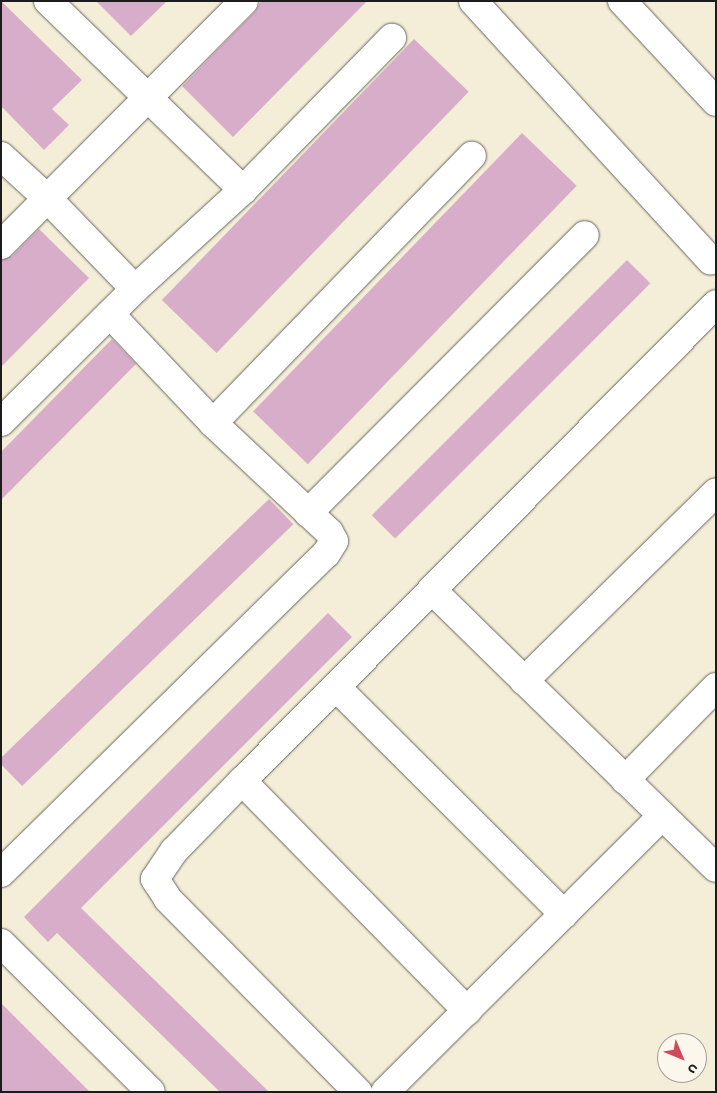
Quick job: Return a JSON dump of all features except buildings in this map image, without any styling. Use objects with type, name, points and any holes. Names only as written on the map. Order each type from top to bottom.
[{"type":"street","points":[[48,1],[243,190]]},
{"type":"street","points":[[1,245],[244,1]]},
{"type":"street","points":[[473,1],[711,261]]},
{"type":"street","points":[[622,1],[716,102]]},
{"type":"street","points":[[1,422],[135,289],[243,190],[392,38]]},
{"type":"street","points":[[1,156],[48,198],[135,289]]},
{"type":"street","points":[[213,423],[472,156]]},
{"type":"street","points":[[308,513],[585,235]]},
{"type":"street","points":[[358,1092],[168,899],[155,879],[174,852],[242,781],[716,304]]},
{"type":"street","points":[[1,874],[326,554],[334,542],[308,513],[213,423],[110,314]]},
{"type":"street","points":[[524,681],[716,492]]},
{"type":"street","points":[[432,590],[661,817],[716,868]]},
{"type":"street","points":[[336,687],[564,914]]},
{"type":"street","points":[[625,780],[716,687]]},
{"type":"street","points":[[242,781],[467,1011]]},
{"type":"street","points":[[385,1092],[661,817]]},
{"type":"street","points":[[1,943],[151,1092]]}]
